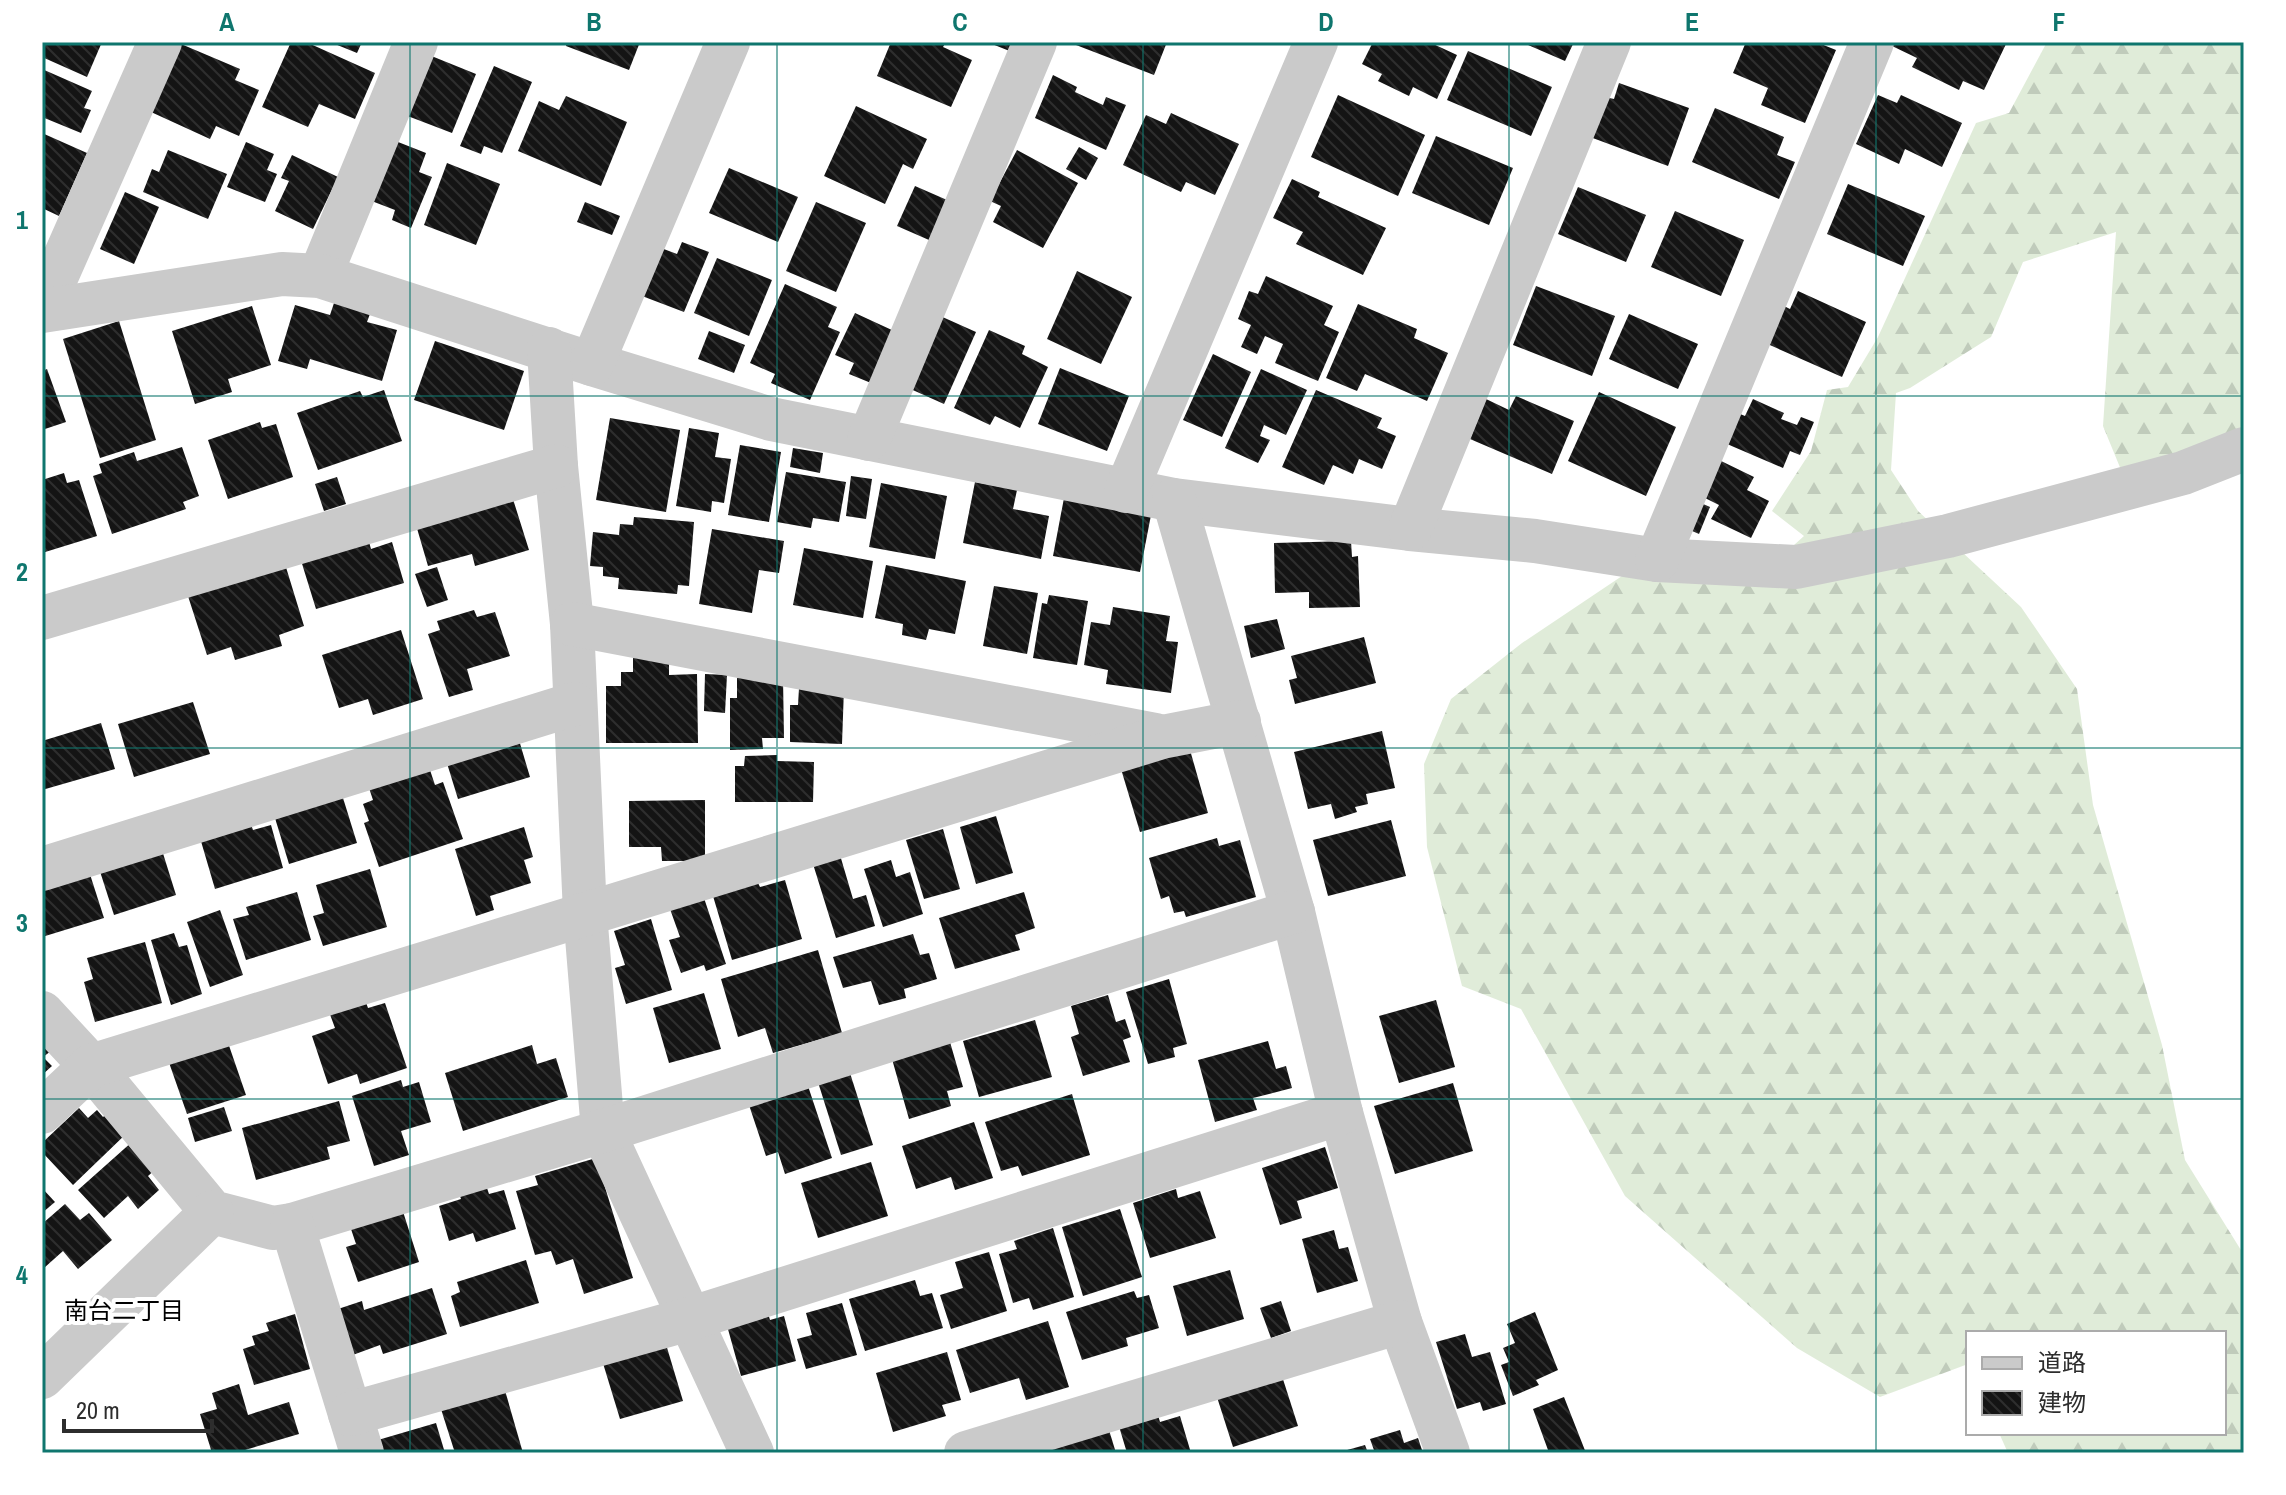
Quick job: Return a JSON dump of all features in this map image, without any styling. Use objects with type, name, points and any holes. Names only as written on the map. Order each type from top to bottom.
[{"type":"street","points":[[43,310],[160,42]]},
{"type":"street","points":[[320,276],[416,42]]},
{"type":"street","points":[[592,364],[728,42]]},
{"type":"street","points":[[869,439],[1035,42]]},
{"type":"street","points":[[1126,491],[1316,42]]},
{"type":"street","points":[[1410,529],[1609,42]]},
{"type":"street","points":[[1657,560],[1872,42]]},
{"type":"street","points":[[43,310],[282,274],[320,276],[771,419],[1174,500],[1535,541],[1657,560],[1796,567],[1948,536],[2183,473],[2244,449]]},
{"type":"street","points":[[549,349],[556,466],[572,624],[585,913],[603,1131],[752,1453]]},
{"type":"street","points":[[42,618],[556,466]]},
{"type":"street","points":[[1174,500],[1293,912],[1341,1113],[1400,1322],[1448,1453]]},
{"type":"street","points":[[572,624],[1162,737]]},
{"type":"street","points":[[42,869],[574,704]]},
{"type":"street","points":[[42,1112],[91,1066],[1162,737],[1239,722]]},
{"type":"street","points":[[42,1013],[91,1066],[212,1212],[273,1228],[292,1225],[603,1131],[1293,912]]},
{"type":"street","points":[[292,1225],[356,1433],[689,1319],[1341,1113]]},
{"type":"street","points":[[42,1377],[212,1212]]},
{"type":"street","points":[[966,1453],[1400,1322]]},
{"type":"green space","points":[[2047,42],[2244,42],[2244,465],[2126,482],[2103,426],[2116,232],[2023,262],[1991,337],[1910,388],[1896,393],[1891,470],[1918,511],[2021,607],[2077,689],[2093,805],[2162,1045],[2185,1160],[2244,1255],[2244,1453],[2008,1453],[2000,1435],[2226,1435],[2226,1331],[1966,1331],[1966,1365],[1880,1397],[1797,1348],[1625,1196],[1521,1009],[1462,986],[1427,847],[1424,764],[1451,699],[1522,643],[1622,576],[1752,583],[1804,536],[1772,511],[1811,451],[1827,390],[1848,387],[1878,337],[1976,123],[2009,113]]},
{"type":"building","points":[[42,42],[102,42],[87,77],[42,57]]},
{"type":"building","points":[[291,42],[306,42],[375,73],[355,119],[319,104],[308,127],[262,107]]},
{"type":"building","points":[[330,42],[362,42],[357,53]]},
{"type":"building","points":[[567,42],[640,42],[629,70],[566,46]]},
{"type":"building","points":[[891,42],[946,42],[943,47],[972,60],[951,107],[877,76]]},
{"type":"building","points":[[987,42],[1017,42],[1012,52]]},
{"type":"building","points":[[1077,42],[1167,42],[1154,75],[1076,45]]},
{"type":"building","points":[[1373,42],[1429,42],[1457,55],[1437,99],[1413,87],[1409,96],[1378,81],[1382,74],[1362,64]]},
{"type":"building","points":[[1521,42],[1574,42],[1565,61]]},
{"type":"building","points":[[1746,42],[1816,42],[1836,50],[1805,123],[1761,105],[1768,88],[1733,73]]},
{"type":"building","points":[[1894,42],[2006,44],[1984,90],[1963,81],[1959,90],[1912,67],[1917,58],[1892,46]]},
{"type":"building","points":[[181,44],[240,69],[235,80],[259,90],[239,136],[216,126],[210,139],[151,112]]},
{"type":"building","points":[[1468,51],[1552,87],[1531,136],[1447,100]]},
{"type":"building","points":[[429,55],[476,74],[452,133],[405,115]]},
{"type":"building","points":[[494,66],[532,82],[502,153],[484,146],[481,154],[460,146]]},
{"type":"building","points":[[42,69],[92,91],[84,108],[91,110],[81,133],[42,117]]},
{"type":"building","points":[[1053,75],[1077,87],[1075,92],[1103,105],[1106,97],[1126,105],[1106,150],[1035,118]]},
{"type":"building","points":[[1619,83],[1689,108],[1668,166],[1590,137],[1605,97],[1614,99]]},
{"type":"building","points":[[1338,95],[1425,135],[1398,196],[1311,157]]},
{"type":"building","points":[[1878,95],[1897,103],[1901,95],[1962,123],[1942,167],[1905,149],[1899,164],[1856,144]]},
{"type":"building","points":[[566,96],[627,122],[601,186],[518,151],[539,101],[559,110]]},
{"type":"building","points":[[856,106],[927,139],[913,169],[903,164],[885,204],[824,176]]},
{"type":"building","points":[[1715,108],[1784,137],[1777,155],[1795,162],[1779,199],[1692,162]]},
{"type":"building","points":[[1171,113],[1239,144],[1215,195],[1186,182],[1181,192],[1123,165],[1146,115],[1166,124]]},
{"type":"building","points":[[42,133],[87,153],[59,216],[42,208]]},
{"type":"building","points":[[1436,136],[1513,168],[1489,225],[1412,193]]},
{"type":"building","points":[[393,140],[426,153],[419,172],[432,177],[411,228],[392,220],[395,210],[369,200]]},
{"type":"building","points":[[246,142],[274,154],[267,170],[277,174],[265,202],[227,187]]},
{"type":"building","points":[[1079,147],[1098,158],[1086,180],[1066,169]]},
{"type":"building","points":[[168,150],[227,174],[208,219],[143,192],[152,169],[159,172]]},
{"type":"building","points":[[1017,150],[1078,183],[1043,248],[993,222],[1001,206],[990,201]]},
{"type":"building","points":[[292,155],[338,177],[313,229],[275,211],[289,181],[281,178]]},
{"type":"building","points":[[447,163],[500,184],[476,245],[424,225]]},
{"type":"building","points":[[729,168],[798,197],[778,242],[709,213]]},
{"type":"building","points":[[1292,179],[1320,192],[1318,197],[1386,228],[1363,275],[1296,244],[1303,232],[1273,218]]},
{"type":"building","points":[[1848,184],[1925,216],[1903,266],[1827,234]]},
{"type":"building","points":[[915,186],[947,200],[929,240],[897,226]]},
{"type":"building","points":[[1578,187],[1646,215],[1626,262],[1558,234]]},
{"type":"building","points":[[125,192],[159,207],[134,264],[100,249]]},
{"type":"building","points":[[585,202],[620,216],[612,235],[577,222]]},
{"type":"building","points":[[816,202],[866,223],[836,292],[786,271]]},
{"type":"building","points":[[1675,211],[1744,240],[1721,296],[1651,267]]},
{"type":"building","points":[[682,242],[709,252],[684,312],[642,296],[661,248],[677,254]]},
{"type":"building","points":[[717,258],[772,280],[749,336],[694,313]]},
{"type":"building","points":[[1077,271],[1132,297],[1101,364],[1047,339]]},
{"type":"building","points":[[1266,276],[1333,306],[1324,325],[1339,332],[1318,381],[1275,363],[1283,344],[1265,336],[1257,354],[1241,347],[1251,325],[1238,319],[1249,291],[1258,294]]},
{"type":"building","points":[[785,284],[837,307],[828,327],[840,332],[810,400],[771,383],[775,374],[750,363]]},
{"type":"building","points":[[1536,286],[1615,316],[1592,376],[1513,345]]},
{"type":"building","points":[[1798,291],[1866,322],[1842,377],[1763,342],[1780,304],[1790,309]]},
{"type":"building","points":[[335,300],[371,311],[367,322],[397,330],[382,381],[310,359],[307,369],[278,361],[295,305],[330,315]]},
{"type":"building","points":[[1358,304],[1417,329],[1414,338],[1448,353],[1427,401],[1365,374],[1357,391],[1326,378]]},
{"type":"building","points":[[252,306],[271,365],[228,379],[232,392],[195,404],[172,331]]},
{"type":"building","points":[[855,313],[894,331],[871,383],[849,374],[854,363],[835,355]]},
{"type":"building","points":[[1629,314],[1698,344],[1678,389],[1609,359]]},
{"type":"building","points":[[938,315],[976,332],[944,404],[906,387]]},
{"type":"building","points":[[119,321],[156,440],[100,458],[63,339]]},
{"type":"building","points":[[989,330],[1025,346],[1022,354],[1048,367],[1020,428],[995,416],[990,425],[954,408]]},
{"type":"building","points":[[709,331],[745,345],[734,373],[698,359]]},
{"type":"building","points":[[435,341],[524,371],[504,430],[414,400]]},
{"type":"building","points":[[1213,354],[1251,372],[1222,437],[1183,420]]},
{"type":"building","points":[[1060,368],[1129,396],[1107,451],[1038,424]]},
{"type":"building","points":[[47,369],[66,422],[42,430],[42,371]]},
{"type":"building","points":[[1261,369],[1307,390],[1286,435],[1264,425],[1260,436],[1270,440],[1258,463],[1225,448]]},
{"type":"building","points":[[384,390],[402,441],[318,470],[297,413],[360,391],[363,397]]},
{"type":"building","points":[[1316,390],[1382,418],[1377,428],[1396,436],[1382,469],[1359,459],[1353,474],[1333,465],[1324,485],[1282,467]]},
{"type":"building","points":[[1599,392],[1676,427],[1646,496],[1568,461]]},
{"type":"building","points":[[1516,396],[1574,421],[1552,474],[1470,439],[1486,399],[1509,410]]},
{"type":"building","points":[[1753,399],[1784,413],[1781,419],[1797,425],[1801,417],[1814,422],[1800,455],[1790,451],[1783,468],[1720,441],[1733,411],[1745,416]]},
{"type":"building","points":[[610,418],[680,430],[666,512],[596,500]]},
{"type":"building","points":[[260,422],[262,428],[276,424],[293,477],[228,499],[208,440]]},
{"type":"building","points":[[689,428],[719,433],[715,457],[731,459],[724,503],[712,501],[711,512],[676,506]]},
{"type":"building","points":[[740,445],[781,452],[769,522],[728,515]]},
{"type":"building","points":[[182,447],[199,496],[183,502],[186,509],[112,534],[93,476],[102,473],[99,464],[134,452],[137,461]]},
{"type":"building","points":[[793,448],[823,453],[820,473],[790,467]]},
{"type":"building","points":[[1717,459],[1754,477],[1747,490],[1769,501],[1751,538],[1711,519],[1719,505],[1699,495]]},
{"type":"building","points":[[786,472],[846,482],[839,522],[813,518],[811,528],[777,522]]},
{"type":"building","points":[[64,473],[67,483],[79,480],[97,536],[42,553],[42,480]]},
{"type":"building","points":[[851,476],[872,479],[866,519],[846,516]]},
{"type":"building","points":[[337,477],[346,504],[324,511],[315,484]]},
{"type":"building","points":[[975,482],[1017,490],[1013,509],[1049,516],[1041,559],[963,543]]},
{"type":"building","points":[[881,483],[947,496],[935,559],[869,547]]},
{"type":"building","points":[[512,496],[529,550],[475,566],[472,554],[428,566],[416,525]]},
{"type":"building","points":[[1064,498],[1151,515],[1140,572],[1053,556]]},
{"type":"building","points":[[1694,500],[1710,507],[1699,534],[1683,527]]},
{"type":"building","points":[[634,517],[694,522],[689,586],[678,585],[677,594],[618,589],[619,578],[603,576],[603,567],[590,566],[593,532],[619,535],[620,524],[633,525]]},
{"type":"building","points":[[712,529],[784,541],[779,573],[759,570],[752,613],[699,604]]},
{"type":"building","points":[[367,535],[371,549],[392,542],[404,583],[316,609],[299,554]]},
{"type":"building","points":[[1351,541],[1352,557],[1358,556],[1360,607],[1309,608],[1309,592],[1275,593],[1274,543]]},
{"type":"building","points":[[804,548],[873,561],[863,618],[793,605]]},
{"type":"building","points":[[285,564],[304,626],[279,635],[282,646],[235,660],[231,647],[207,655],[187,593]]},
{"type":"building","points":[[886,565],[966,581],[955,634],[929,629],[926,640],[902,635],[903,624],[875,618]]},
{"type":"building","points":[[437,567],[448,600],[427,607],[415,574]]},
{"type":"building","points":[[994,586],[1038,593],[1027,654],[983,646]]},
{"type":"building","points":[[1049,595],[1088,601],[1077,665],[1033,658],[1042,603],[1047,604]]},
{"type":"building","points":[[1113,607],[1170,616],[1166,641],[1178,642],[1171,693],[1106,684],[1108,670],[1084,665],[1091,622],[1110,625]]},
{"type":"building","points":[[474,610],[477,617],[495,612],[510,656],[467,669],[473,690],[449,697],[428,634],[440,630],[437,621]]},
{"type":"building","points":[[1277,619],[1285,649],[1251,658],[1244,626]]},
{"type":"building","points":[[401,630],[423,699],[373,715],[368,699],[339,708],[322,655]]},
{"type":"building","points":[[1364,637],[1376,683],[1295,704],[1289,680],[1297,678],[1291,656]]},
{"type":"building","points":[[669,657],[669,675],[697,674],[698,743],[606,743],[606,686],[621,686],[621,672],[633,672],[633,658]]},
{"type":"building","points":[[705,674],[727,675],[725,713],[704,711]]},
{"type":"building","points":[[737,678],[783,678],[784,738],[762,738],[763,749],[730,750],[730,698],[737,698]]},
{"type":"building","points":[[799,688],[844,688],[842,744],[790,742],[790,705],[798,705]]},
{"type":"building","points":[[193,702],[210,754],[134,777],[118,724]]},
{"type":"building","points":[[101,723],[115,769],[42,790],[42,741]]},
{"type":"building","points":[[516,730],[530,777],[458,799],[446,760]]},
{"type":"building","points":[[1382,731],[1395,788],[1366,794],[1368,804],[1355,807],[1357,812],[1335,819],[1331,804],[1308,809],[1294,752]]},
{"type":"building","points":[[1190,750],[1208,813],[1140,832],[1121,769]]},
{"type":"building","points":[[777,755],[777,761],[814,762],[813,802],[735,802],[735,766],[744,766],[745,756]]},
{"type":"building","points":[[427,761],[435,785],[443,782],[463,839],[379,867],[364,823],[369,821],[363,804],[373,800],[367,782]]},
{"type":"building","points":[[343,798],[357,843],[289,864],[275,818]]},
{"type":"building","points":[[705,800],[705,861],[662,861],[661,847],[629,847],[629,801]]},
{"type":"building","points":[[248,816],[253,830],[271,825],[283,868],[215,889],[198,831]]},
{"type":"building","points":[[996,816],[1013,873],[976,884],[960,827]]},
{"type":"building","points":[[1391,820],[1406,876],[1328,896],[1313,840]]},
{"type":"building","points":[[524,827],[533,857],[524,860],[531,883],[490,896],[494,910],[476,916],[455,849]]},
{"type":"building","points":[[943,829],[960,889],[924,899],[906,840]]},
{"type":"building","points":[[1217,838],[1219,846],[1240,840],[1256,897],[1186,917],[1184,911],[1174,913],[1169,896],[1161,899],[1149,858]]},
{"type":"building","points":[[161,847],[176,895],[114,915],[96,859]]},
{"type":"building","points":[[840,855],[853,899],[866,895],[875,926],[836,938],[813,864]]},
{"type":"building","points":[[891,860],[896,877],[910,872],[923,914],[883,927],[864,869]]},
{"type":"building","points":[[87,865],[104,918],[42,937],[42,879]]},
{"type":"building","points":[[370,869],[387,927],[323,946],[313,916],[324,913],[316,885]]},
{"type":"building","points":[[785,880],[802,939],[732,960],[713,896],[758,883],[760,887]]},
{"type":"building","points":[[297,892],[311,940],[246,960],[233,919],[249,915],[246,907]]},
{"type":"building","points":[[1024,892],[1035,928],[1015,935],[1020,950],[955,969],[939,918]]},
{"type":"building","points":[[704,898],[726,964],[706,971],[704,965],[681,973],[669,940],[680,937],[670,909]]},
{"type":"building","points":[[220,910],[243,975],[210,987],[187,922]]},
{"type":"building","points":[[651,919],[672,990],[626,1004],[615,968],[625,965],[614,931]]},
{"type":"building","points":[[174,933],[179,947],[187,945],[202,994],[171,1005],[151,940]]},
{"type":"building","points":[[913,934],[920,955],[929,953],[937,979],[904,989],[906,998],[879,1005],[871,981],[843,988],[833,957]]},
{"type":"building","points":[[145,942],[162,1003],[95,1022],[84,982],[93,979],[87,958]]},
{"type":"building","points":[[818,950],[842,1033],[773,1053],[765,1028],[738,1037],[721,979]]},
{"type":"building","points":[[1169,979],[1187,1044],[1173,1048],[1175,1057],[1148,1064],[1126,992]]},
{"type":"building","points":[[704,993],[721,1049],[669,1063],[653,1008]]},
{"type":"building","points":[[1108,995],[1116,1022],[1125,1019],[1131,1037],[1123,1040],[1130,1062],[1083,1076],[1071,1037],[1079,1034],[1071,1006]]},
{"type":"building","points":[[364,997],[368,1008],[385,1003],[407,1068],[360,1084],[357,1074],[328,1084],[312,1036],[335,1028],[328,1009]]},
{"type":"building","points":[[1436,1000],[1455,1067],[1399,1083],[1379,1016]]},
{"type":"building","points":[[1035,1020],[1052,1077],[979,1097],[963,1041]]},
{"type":"building","points":[[225,1034],[246,1095],[187,1114],[166,1054]]},
{"type":"building","points":[[1268,1041],[1276,1069],[1286,1066],[1292,1088],[1253,1098],[1257,1110],[1215,1122],[1198,1060]]},
{"type":"building","points":[[42,1042],[51,1051],[43,1057],[52,1066],[42,1075]]},
{"type":"building","points":[[950,1042],[963,1087],[947,1091],[951,1106],[909,1119],[892,1059]]},
{"type":"building","points":[[532,1045],[537,1064],[556,1058],[568,1097],[463,1131],[445,1073]]},
{"type":"building","points":[[849,1070],[873,1145],[841,1155],[817,1079]]},
{"type":"building","points":[[401,1080],[403,1087],[419,1082],[431,1122],[401,1131],[409,1155],[374,1166],[352,1096]]},
{"type":"building","points":[[1453,1083],[1473,1151],[1395,1174],[1374,1106]]},
{"type":"building","points":[[808,1086],[832,1158],[785,1174],[778,1152],[766,1156],[749,1105]]},
{"type":"building","points":[[1072,1094],[1090,1155],[1022,1176],[1018,1166],[1001,1171],[985,1122]]},
{"type":"building","points":[[339,1101],[350,1141],[327,1147],[330,1159],[256,1180],[242,1128]]},
{"type":"building","points":[[224,1107],[232,1131],[195,1142],[188,1118]]},
{"type":"building","points":[[79,1108],[88,1118],[97,1110],[103,1117],[109,1112],[128,1132],[73,1185],[42,1152],[42,1143]]},
{"type":"building","points":[[974,1122],[993,1178],[955,1190],[951,1177],[916,1189],[902,1146]]},
{"type":"building","points":[[133,1141],[157,1168],[148,1176],[159,1190],[138,1209],[128,1196],[104,1218],[78,1190]]},
{"type":"building","points":[[1325,1147],[1338,1188],[1297,1201],[1302,1218],[1280,1225],[1262,1168]]},
{"type":"building","points":[[596,1158],[633,1278],[584,1294],[573,1259],[556,1265],[551,1251],[535,1255],[516,1191],[538,1185],[535,1176]]},
{"type":"building","points":[[871,1162],[888,1216],[818,1238],[801,1183]]},
{"type":"building","points":[[485,1182],[489,1194],[504,1190],[516,1229],[476,1242],[473,1233],[449,1241],[439,1206],[461,1199],[458,1190]]},
{"type":"building","points":[[42,1188],[55,1202],[42,1213]]},
{"type":"building","points":[[1176,1189],[1178,1198],[1200,1191],[1216,1238],[1150,1258],[1133,1203]]},
{"type":"building","points":[[399,1199],[419,1262],[358,1282],[346,1247],[356,1244],[347,1217]]},
{"type":"building","points":[[65,1204],[80,1220],[89,1213],[112,1240],[78,1269],[63,1251],[44,1268],[42,1224]]},
{"type":"building","points":[[1120,1209],[1142,1277],[1083,1296],[1062,1227]]},
{"type":"building","points":[[1053,1228],[1074,1297],[1033,1310],[1029,1298],[1013,1303],[999,1254],[1017,1249],[1014,1241]]},
{"type":"building","points":[[1334,1230],[1339,1249],[1348,1247],[1358,1281],[1317,1293],[1302,1239]]},
{"type":"building","points":[[989,1252],[1007,1311],[951,1329],[940,1295],[963,1288],[955,1262]]},
{"type":"building","points":[[526,1260],[539,1303],[460,1327],[451,1296],[460,1292],[457,1282]]},
{"type":"building","points":[[1230,1270],[1244,1319],[1187,1336],[1173,1286]]},
{"type":"building","points":[[915,1280],[920,1296],[932,1293],[943,1328],[865,1351],[849,1299]]},
{"type":"building","points":[[432,1288],[447,1334],[383,1354],[380,1345],[350,1356],[335,1310],[362,1301],[364,1310]]},
{"type":"building","points":[[1134,1291],[1137,1298],[1149,1295],[1159,1328],[1126,1338],[1128,1346],[1082,1360],[1066,1312]]},
{"type":"building","points":[[1281,1301],[1291,1331],[1271,1338],[1260,1308]]},
{"type":"building","points":[[842,1303],[857,1355],[806,1369],[797,1339],[812,1335],[806,1313]]},
{"type":"building","points":[[767,1310],[770,1320],[784,1316],[796,1361],[741,1376],[726,1322]]},
{"type":"building","points":[[1535,1312],[1558,1370],[1536,1380],[1539,1385],[1513,1396],[1501,1365],[1509,1362],[1503,1348],[1515,1343],[1507,1324]]},
{"type":"building","points":[[295,1314],[310,1369],[254,1385],[243,1349],[255,1345],[252,1336],[269,1331],[266,1323]]},
{"type":"building","points":[[1048,1321],[1069,1387],[1026,1400],[1019,1378],[970,1393],[956,1350]]},
{"type":"building","points":[[1465,1334],[1472,1357],[1490,1352],[1506,1404],[1483,1411],[1480,1402],[1457,1409],[1436,1342]]},
{"type":"building","points":[[665,1341],[683,1401],[620,1419],[602,1360]]},
{"type":"building","points":[[947,1352],[961,1400],[942,1405],[946,1416],[893,1432],[876,1373]]},
{"type":"building","points":[[1281,1373],[1298,1426],[1233,1447],[1216,1394]]},
{"type":"building","points":[[239,1384],[248,1415],[289,1402],[299,1434],[235,1453],[212,1453],[200,1414],[217,1409],[212,1393]]},
{"type":"building","points":[[504,1387],[523,1453],[455,1453],[440,1406]]},
{"type":"building","points":[[1564,1397],[1586,1453],[1540,1453],[1548,1450],[1533,1409]]},
{"type":"building","points":[[1157,1412],[1160,1422],[1180,1416],[1191,1453],[1127,1453],[1118,1423]]},
{"type":"building","points":[[436,1423],[445,1453],[382,1453],[378,1440]]},
{"type":"building","points":[[1109,1430],[1116,1453],[1037,1453]]},
{"type":"building","points":[[1400,1430],[1404,1443],[1418,1438],[1423,1453],[1375,1453],[1370,1439]]},
{"type":"building","points":[[1365,1445],[1368,1453],[1340,1453],[1340,1452]]},
{"type":"district","name":"南台二丁目","points":[[124,1310]]}]
